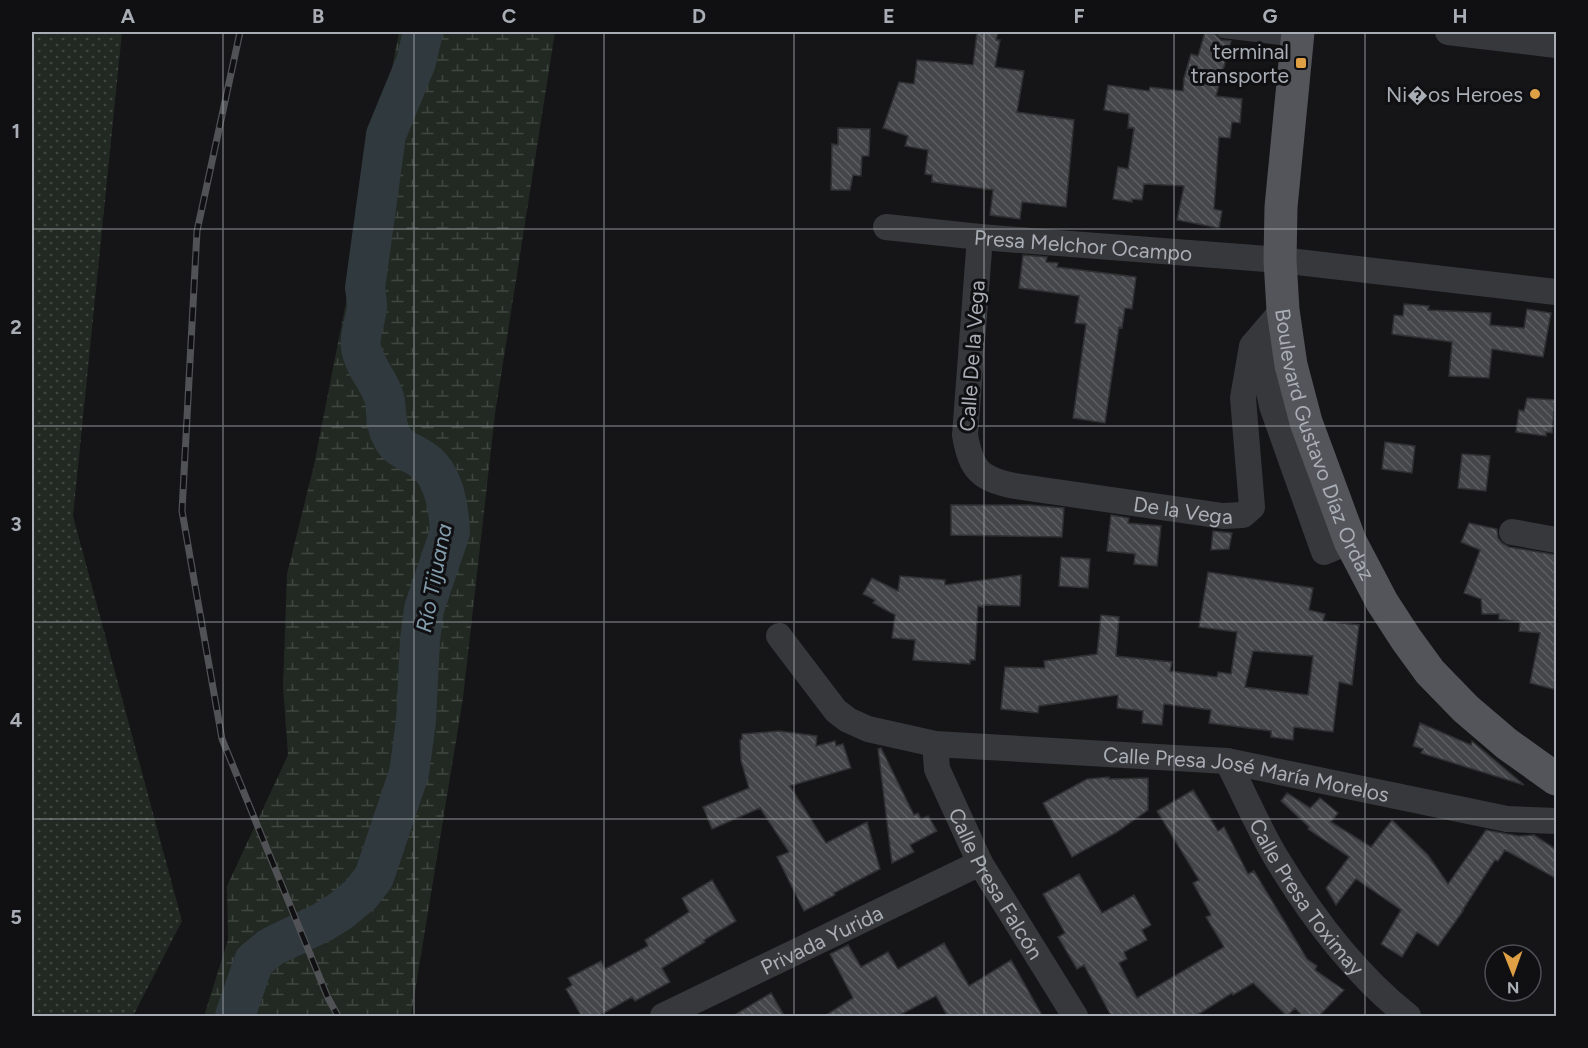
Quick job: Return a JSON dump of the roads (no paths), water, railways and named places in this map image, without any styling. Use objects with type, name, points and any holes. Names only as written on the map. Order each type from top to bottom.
[{"type":"main road","name":"Boulevard Gustavo Díaz Ordaz","points":[[1298,37],[1281,207],[1280,260],[1283,310],[1291,365],[1306,422],[1350,541],[1382,602],[1430,672],[1507,744],[1557,779]]},
{"type":"street","points":[[1448,32],[1500,35],[1557,45]]},
{"type":"street","name":"Presa Melchor Ocampo","points":[[886,227],[980,237],[1280,260],[1557,292]]},
{"type":"street","name":"Calle De la Vega","points":[[978,472],[969,456],[965,435],[980,237]]},
{"type":"street","name":"De la Vega","points":[[978,472],[993,482],[1014,486],[1222,516],[1243,515],[1252,507],[1243,398],[1252,346],[1283,310]]},
{"type":"street","points":[[1258,338],[1272,406],[1324,552],[1350,541]]},
{"type":"street","points":[[1512,532],[1557,540]]},
{"type":"street","name":"Calle Presa José María Morelos","points":[[779,636],[836,711],[848,720],[868,729],[935,744],[1227,761],[1507,819],[1557,821]]},
{"type":"street","name":"Calle Presa Falcón","points":[[935,744],[937,769],[980,863],[1075,1017]]},
{"type":"street","name":"Calle Presa Toximay","points":[[1227,761],[1276,858],[1311,910],[1345,955],[1372,985],[1408,1017]]},
{"type":"street","name":"Privada Yurida","points":[[663,1017],[980,863]]},
{"type":"lane","points":[[1223,32],[1298,37]]},
{"type":"waterway","name":"Río Tijuana","points":[[235,1016],[254,961],[271,947],[323,922],[342,910],[361,894],[374,877],[409,773],[416,721],[424,609],[450,532],[448,513],[441,484],[431,467],[398,445],[392,437],[387,424],[383,394],[365,362],[361,342],[367,307],[365,288],[386,135],[416,62],[423,32]]},
{"type":"railway","points":[[240,32],[197,231],[182,511],[222,739],[328,998],[338,1016]]},
{"type":"place","name":"terminal transporte","points":[[1301,63]]},
{"type":"place","name":"Ni�os Heroes","points":[[1535,94]]}]
